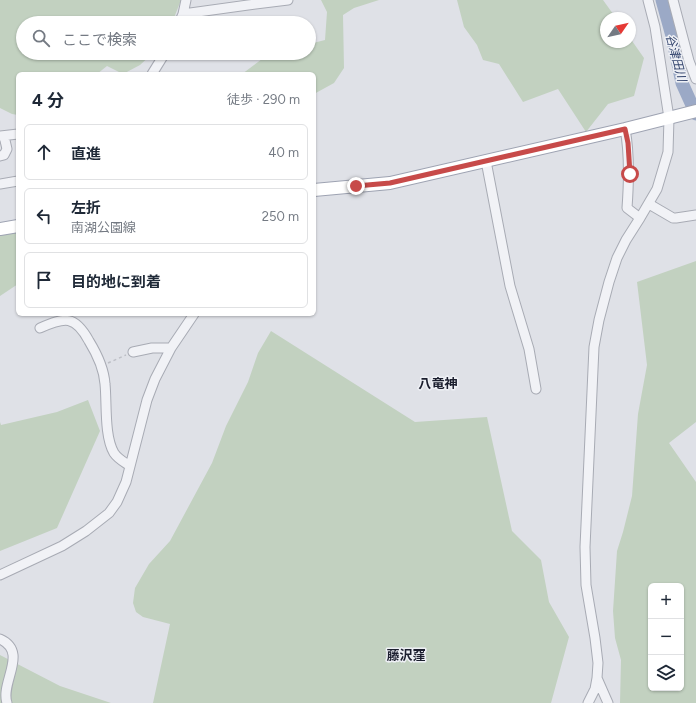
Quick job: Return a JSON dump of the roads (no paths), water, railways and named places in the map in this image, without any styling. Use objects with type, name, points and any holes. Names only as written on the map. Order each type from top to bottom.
[{"type":"main road","points":[[316,190],[390,183],[625,129],[692,112]]},
{"type":"main road","points":[[0,229],[16,226]]},
{"type":"street","points":[[182,16],[186,0]]},
{"type":"street","points":[[193,16],[248,2],[288,0]]},
{"type":"street","points":[[588,703],[597,678],[598,663],[586,585],[585,547],[594,347],[608,282],[616,258],[657,189],[668,152],[669,118],[655,27],[648,0]]},
{"type":"street","points":[[673,0],[689,61],[696,80]]},
{"type":"street","points":[[153,72],[161,60]]},
{"type":"street","points":[[625,129],[628,143],[630,174],[627,208],[640,218]]},
{"type":"street","points":[[0,156],[4,155],[7,149],[2,136],[16,134]]},
{"type":"street","points":[[486,161],[510,286],[529,349],[536,389]]},
{"type":"street","points":[[0,184],[16,181]]},
{"type":"street","points":[[648,204],[673,218],[696,215]]},
{"type":"street","points":[[0,575],[62,546],[86,532],[109,513],[117,502],[126,482],[147,400],[155,379],[171,348],[193,316]]},
{"type":"street","points":[[40,328],[51,323],[64,320],[76,323],[85,333],[101,366],[105,382],[108,433],[111,446],[114,453],[120,460],[130,466]]},
{"type":"street","points":[[133,352],[152,348],[171,348]]},
{"type":"street","points":[[0,639],[6,642],[12,651],[13,659],[6,684],[7,703]]},
{"type":"street","points":[[597,678],[608,703]]},
{"type":"waterway","name":"谷津田川","points":[[662,0],[672,36],[682,83],[696,114]]},
{"type":"district","name":"八竜神","points":[[438,383]]},
{"type":"district","name":"藤沢窪","points":[[406,655]]}]
